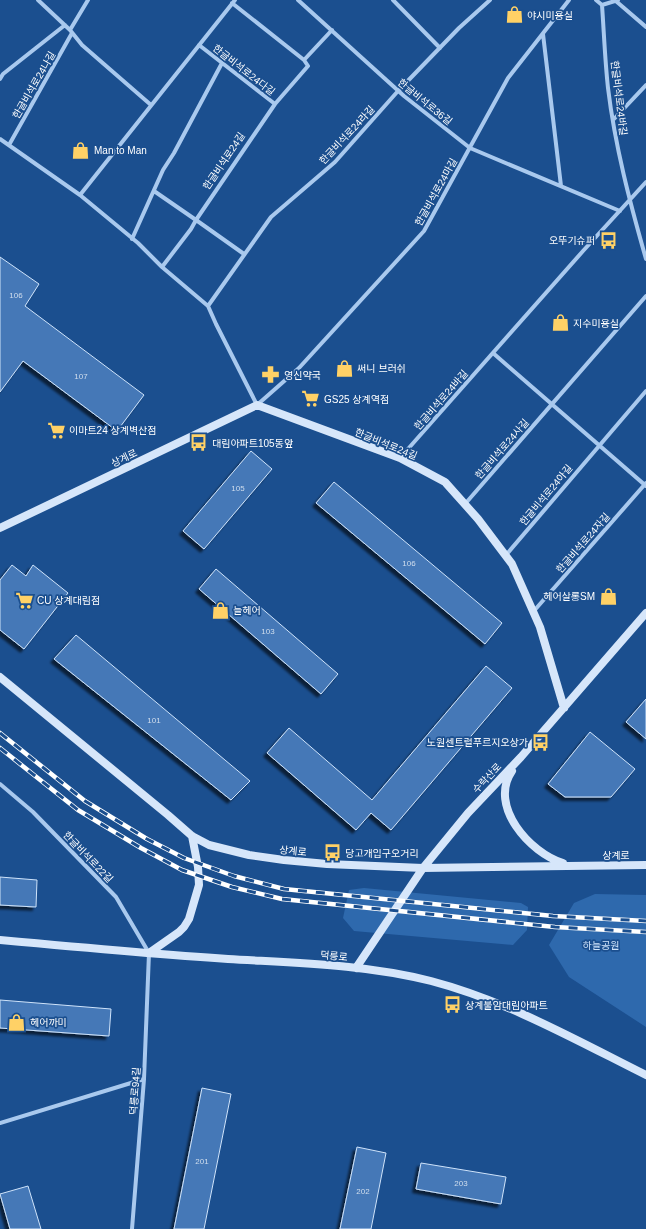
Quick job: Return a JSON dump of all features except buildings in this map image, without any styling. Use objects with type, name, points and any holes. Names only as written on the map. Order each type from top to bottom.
[{"type":"main road","name":"한글비석로24길","points":[[257,405],[400,458],[445,482],[478,519],[512,564],[540,627],[564,708]]},
{"type":"main road","name":"상계로","points":[[0,528],[257,405]]},
{"type":"main road","name":"수락산로","points":[[356,968],[423,868],[468,813],[521,757],[646,613]]},
{"type":"main road","name":"상계로","points":[[0,677],[192,836],[209,845],[228,851],[249,856],[327,864],[423,868],[646,865]]},
{"type":"main road","points":[[521,757],[505,784],[505,804],[509,816],[534,847],[556,861],[570,865]]},
{"type":"main road","points":[[149,954],[179,932],[189,919],[199,886],[198,867],[192,836]]},
{"type":"main road","name":"덕릉로","points":[[0,940],[149,954],[356,968],[399,974],[432,981],[473,994],[523,1014],[646,1075]]},
{"type":"street","points":[[38,0],[71,31],[82,45],[151,105]]},
{"type":"street","name":"한글비석로24나길","points":[[9,145],[88,0]]},
{"type":"street","name":"한글비석로36길","points":[[298,0],[398,91],[470,148],[620,210]]},
{"type":"street","points":[[393,0],[440,48]]},
{"type":"street","name":"한글비석로24라길","points":[[208,306],[271,217],[335,162],[398,91],[459,28],[490,0]]},
{"type":"street","name":"한글비석로24마길","points":[[257,405],[299,368],[424,231],[508,78],[569,0]]},
{"type":"street","points":[[596,0],[602,5],[618,1],[646,27]]},
{"type":"street","name":"한글비석로24다길","points":[[80,195],[151,105],[234,1],[304,60],[308,66],[275,104],[199,45]]},
{"type":"street","name":"한글비석로24바길","points":[[602,5],[608,88],[617,142],[630,200]]},
{"type":"street","points":[[0,79],[3,74],[65,25]]},
{"type":"street","points":[[304,60],[332,30]]},
{"type":"street","points":[[543,34],[561,186]]},
{"type":"street","points":[[132,239],[163,170],[174,153],[222,63]]},
{"type":"street","points":[[613,120],[646,85]]},
{"type":"street","name":"한글비석로24길","points":[[162,267],[191,229],[275,104]]},
{"type":"street","points":[[0,138],[80,195],[208,306],[257,405]]},
{"type":"street","name":"한글비석로24바길","points":[[400,458],[646,182]]},
{"type":"street","points":[[154,191],[244,254]]},
{"type":"street","points":[[630,200],[646,259]]},
{"type":"street","name":"한글비석로24사길","points":[[465,504],[646,296]]},
{"type":"street","points":[[493,353],[645,484]]},
{"type":"street","name":"한글비석로24아길","points":[[506,555],[646,390]]},
{"type":"street","name":"한글비석로24자길","points":[[533,612],[645,484]]},
{"type":"street","name":"한글비석로22길","points":[[0,784],[33,812],[116,897],[149,954]]},
{"type":"street","name":"덕릉로94길","points":[[132,1229],[144,1079],[149,954]]},
{"type":"street","points":[[0,1123],[144,1079]]},
{"type":"green space","points":[[364,888],[521,903],[528,907],[527,930],[513,945],[354,931],[343,918],[349,890]]},
{"type":"green space","name":"하늘공원","points":[[595,894],[646,895],[646,1027],[569,977],[549,945],[574,903]]},
{"type":"railway","points":[[0,733],[85,801],[147,839],[184,858],[234,876],[284,889],[553,916],[646,921]]},
{"type":"railway","points":[[0,748],[78,810],[141,848],[182,870],[232,887],[282,899],[555,927],[646,932]]},
{"type":"place","name":"야시미용실","points":[[514,15]]},
{"type":"place","name":"Man to Man","points":[[81,150]]},
{"type":"place","name":"오뚜기슈퍼","points":[[608,240]]},
{"type":"place","name":"지수미용실","points":[[560,323]]},
{"type":"place","name":"써니 브러쉬","points":[[344,368]]},
{"type":"place","name":"영신약국","points":[[271,375]]},
{"type":"place","name":"GS25 상계역점","points":[[311,399]]},
{"type":"place","name":"이마트24 상계벽산점","points":[[56,430]]},
{"type":"place","name":"대림아파트105동앞","points":[[199,443]]},
{"type":"place","name":"헤어살롱SM","points":[[608,596]]},
{"type":"place","name":"CU 상계대림점","points":[[24,600]]},
{"type":"place","name":"늘헤어","points":[[220,610]]},
{"type":"place","name":"노원센트럴푸르지오상가","points":[[541,742]]},
{"type":"place","name":"당고개입구오거리","points":[[332,853]]},
{"type":"place","name":"상계불암대림아파트","points":[[452,1005]]},
{"type":"place","name":"헤어까미","points":[[17,1022]]}]
